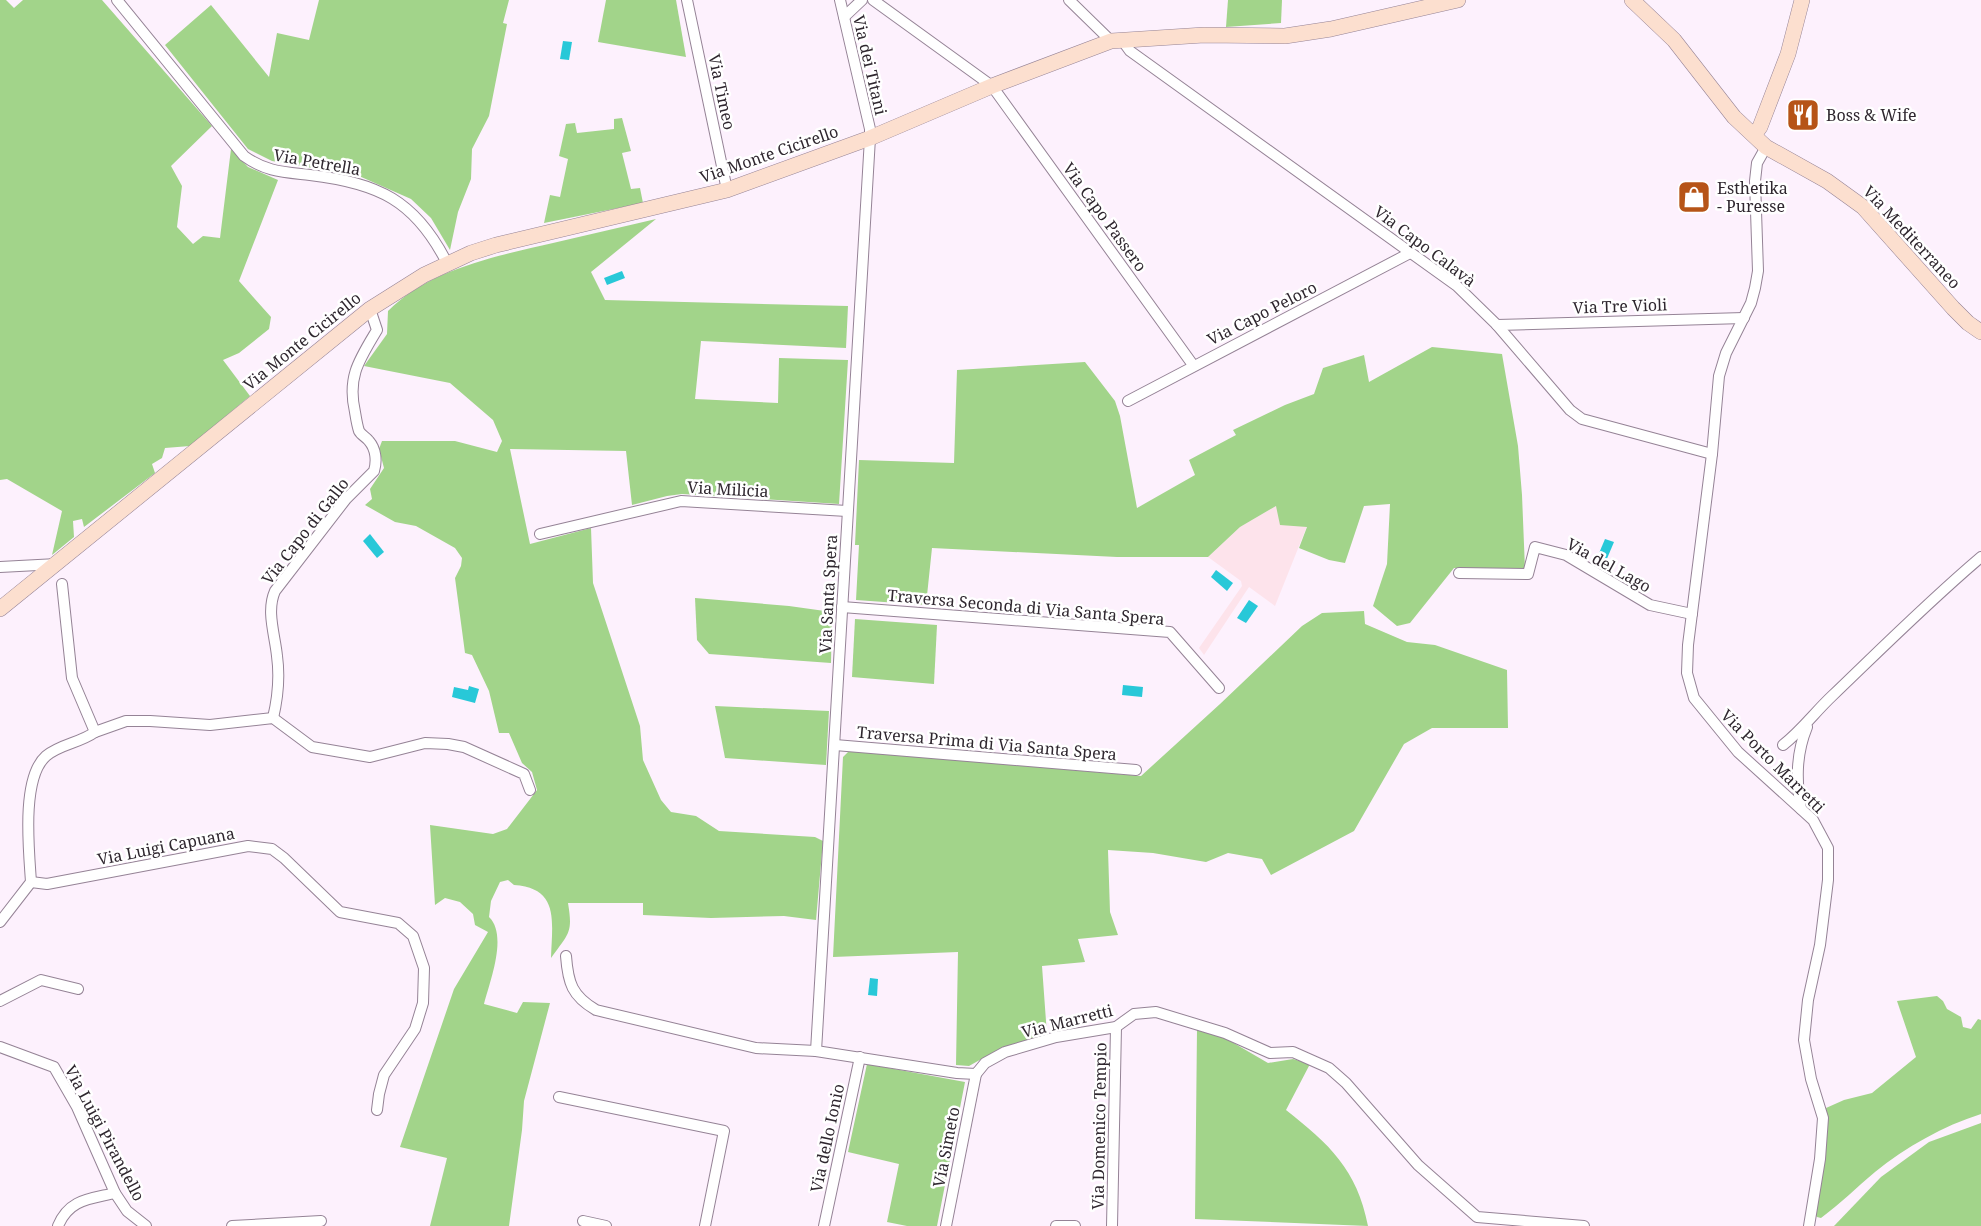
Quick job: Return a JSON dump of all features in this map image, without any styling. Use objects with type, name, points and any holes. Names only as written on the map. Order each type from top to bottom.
[{"type":"street","name":"Via Petrella","points":[[117,0],[244,156],[268,170],[362,184],[402,202],[435,238],[447,263]]},
{"type":"street","name":"Via Timeo","points":[[687,0],[727,190]]},
{"type":"street","name":"Via dei Titani","points":[[840,0],[870,129],[870,138]]},
{"type":"street","points":[[843,17],[862,0]]},
{"type":"street","name":"Via Capo Passero","points":[[873,0],[992,86],[1193,365]]},
{"type":"street","name":"Via Capo Calavà","points":[[1069,0],[1130,51],[1457,286],[1497,325],[1570,410],[1582,419],[1712,454]]},
{"type":"street","name":"Via Monte Cicirello","points":[[0,609],[370,309],[393,293],[447,263],[496,245],[727,190],[870,138],[992,86],[1117,41],[1204,35],[1285,36],[1331,29],[1458,0]]},
{"type":"street","name":"Via Mediterraneo","points":[[1632,0],[1674,40],[1734,117],[1766,147],[1827,181],[1863,207],[1953,308],[1981,332]]},
{"type":"street","points":[[1754,135],[1760,127],[1788,54],[1802,0]]},
{"type":"street","name":"Via Santa Spera","points":[[816,1051],[870,138]]},
{"type":"street","name":"Via Porto Marretti","points":[[1766,147],[1757,163],[1755,181],[1758,271],[1755,288],[1744,318],[1726,353],[1719,376],[1712,454],[1698,550],[1687,673],[1694,698],[1738,752],[1814,820],[1828,848],[1828,880],[1820,945],[1808,1000],[1804,1041],[1811,1079],[1823,1118],[1820,1159],[1809,1226]]},
{"type":"street","name":"Via Capo Peloro","points":[[1128,401],[1410,253]]},
{"type":"street","name":"Via Capo di Gallo","points":[[273,718],[279,697],[279,687],[271,599],[346,498],[374,471],[376,465],[371,442],[360,432],[352,400],[352,382],[357,363],[377,330],[370,309]]},
{"type":"street","name":"Via Tre Violi","points":[[1497,325],[1744,318]]},
{"type":"street","name":"Via Milicia","points":[[540,534],[681,501],[847,511]]},
{"type":"street","name":"Via del Lago","points":[[1459,573],[1528,574],[1535,547],[1566,555],[1650,605],[1692,614]]},
{"type":"street","points":[[1784,745],[1820,707],[1981,557]]},
{"type":"street","points":[[0,567],[57,564]]},
{"type":"street","points":[[62,584],[72,678],[95,732]]},
{"type":"street","name":"Traversa Seconda di Via Santa Spera","points":[[842,607],[1170,632],[1219,688]]},
{"type":"street","points":[[0,922],[31,882],[30,791],[38,764],[56,749],[86,739],[95,732],[126,721],[210,725],[273,718],[312,747],[370,757],[425,743],[464,747],[524,774],[530,789]]},
{"type":"street","points":[[1800,809],[1798,759],[1809,721]]},
{"type":"street","name":"Traversa Prima di Via Santa Spera","points":[[835,745],[1136,770]]},
{"type":"street","name":"Via Luigi Capuana","points":[[31,882],[47,884],[248,846],[272,849],[340,912],[398,923],[413,936],[424,968],[423,1003],[415,1029],[384,1075],[377,1110]]},
{"type":"street","points":[[566,956],[568,978],[574,991],[584,1003],[596,1010],[756,1048],[816,1051],[976,1074]]},
{"type":"street","points":[[0,1001],[41,980],[78,989]]},
{"type":"street","name":"Via Marretti","points":[[976,1074],[985,1063],[1005,1052],[1056,1037],[1116,1028],[1134,1014],[1156,1012],[1225,1033],[1270,1053],[1293,1052],[1329,1068],[1346,1083],[1418,1165],[1478,1217],[1584,1226]]},
{"type":"street","name":"Via Domenico Tempio","points":[[1112,1226],[1116,1028]]},
{"type":"street","name":"Via Luigi Pirandello","points":[[0,1047],[54,1067],[77,1107],[115,1193],[127,1211],[146,1226]]},
{"type":"street","name":"Via dello Ionio","points":[[824,1226],[860,1057]]},
{"type":"street","name":"Via Simeto","points":[[946,1226],[976,1074]]},
{"type":"street","points":[[559,1097],[724,1131],[705,1226]]},
{"type":"street","points":[[58,1226],[67,1210],[76,1203],[115,1193]]},
{"type":"street","points":[[232,1226],[321,1221]]},
{"type":"street","points":[[583,1221],[606,1226]]},
{"type":"street","points":[[1056,1226],[1075,1226]]},
{"type":"shaded area","points":[[1276,506],[1307,526],[1275,606],[1249,587],[1204,655],[1199,648],[1242,586],[1241,581],[1208,557],[1240,527]]},
{"type":"green space","points":[[0,0],[6,0],[14,8],[23,0],[102,0],[212,126],[171,166],[182,186],[177,227],[193,244],[203,236],[220,238],[231,149],[248,167],[278,180],[239,281],[271,317],[269,329],[239,353],[223,360],[250,396],[190,446],[165,448],[162,458],[152,464],[155,473],[84,527],[82,519],[73,521],[74,537],[52,555],[62,511],[7,479],[0,480]]},
{"type":"green space","points":[[319,0],[509,0],[503,23],[507,24],[489,116],[472,149],[471,179],[458,212],[450,250],[431,218],[411,199],[359,176],[272,161],[248,149],[165,45],[211,5],[269,77],[277,33],[309,40]]},
{"type":"green space","points":[[606,0],[676,0],[686,57],[598,42]]},
{"type":"green space","points":[[1228,0],[1282,0],[1281,23],[1226,27]]},
{"type":"green space","points":[[622,118],[631,151],[622,153],[631,189],[640,188],[643,203],[544,223],[550,195],[560,197],[568,159],[559,156],[566,124],[575,123],[577,133],[614,129],[614,119]]},
{"type":"green space","points":[[656,219],[591,272],[605,300],[848,306],[846,348],[701,341],[695,399],[778,403],[779,358],[848,360],[839,504],[682,494],[632,505],[626,451],[510,449],[530,544],[591,528],[593,583],[640,726],[643,760],[661,800],[671,812],[696,816],[719,831],[815,837],[823,841],[816,920],[784,916],[711,918],[643,915],[643,903],[568,903],[570,927],[551,958],[552,920],[546,900],[529,888],[514,885],[508,880],[500,882],[491,901],[489,917],[497,935],[497,946],[496,959],[484,1004],[517,1013],[523,1002],[550,1003],[524,1101],[509,1226],[430,1226],[447,1158],[400,1147],[454,989],[488,932],[475,925],[473,914],[460,902],[445,898],[435,905],[430,825],[493,834],[507,829],[537,790],[532,772],[522,763],[509,733],[499,733],[489,691],[472,655],[465,653],[455,578],[462,558],[455,548],[416,526],[395,522],[365,505],[372,499],[370,489],[384,468],[379,449],[382,441],[455,441],[497,452],[502,441],[493,420],[450,383],[364,366],[387,334],[388,311],[424,284],[444,274],[487,259]]},
{"type":"green space","points":[[1432,347],[1502,354],[1518,446],[1525,569],[1454,568],[1410,623],[1397,626],[1373,606],[1387,564],[1390,504],[1364,506],[1345,563],[1329,560],[1299,548],[1307,527],[1280,525],[1276,506],[1240,527],[1208,557],[1117,557],[932,548],[926,605],[856,600],[859,545],[855,545],[859,460],[954,463],[957,370],[1085,362],[1115,401],[1120,416],[1137,508],[1195,475],[1189,460],[1236,435],[1233,430],[1314,394],[1323,368],[1364,355],[1369,382]]},
{"type":"green space","points":[[695,598],[832,612],[831,663],[709,654],[697,640]]},
{"type":"green space","points":[[1364,611],[1365,624],[1407,642],[1435,645],[1507,670],[1508,728],[1432,728],[1404,744],[1354,831],[1271,875],[1262,859],[1228,853],[1206,862],[1153,853],[1108,850],[1110,912],[1118,935],[1078,939],[1085,962],[1042,966],[1047,1035],[1001,1048],[969,1066],[956,1065],[958,952],[833,957],[843,757],[849,751],[1141,776],[1302,626],[1322,613]]},
{"type":"green space","points":[[855,619],[937,625],[934,684],[852,677]]},
{"type":"green space","points":[[715,706],[829,711],[826,765],[725,758]]},
{"type":"green space","points":[[1937,996],[1947,1009],[1961,1017],[1963,1027],[1971,1029],[1978,1019],[1981,1020],[1981,1114],[1939,1131],[1899,1154],[1821,1218],[1817,1217],[1815,1215],[1826,1108],[1844,1100],[1872,1093],[1916,1057],[1897,1001]]},
{"type":"green space","points":[[1197,1029],[1225,1038],[1268,1063],[1293,1059],[1310,1064],[1286,1110],[1328,1147],[1349,1173],[1357,1189],[1368,1226],[1195,1219]]},
{"type":"green space","points":[[867,1064],[965,1082],[937,1226],[907,1226],[887,1222],[899,1164],[848,1152]]},
{"type":"green space","points":[[1981,1123],[1981,1226],[1834,1226],[1881,1177],[1929,1142]]},
{"type":"water","points":[[563,41],[572,42],[569,60],[560,59]]},
{"type":"water","points":[[622,271],[625,278],[607,285],[604,278]]},
{"type":"water","points":[[370,534],[384,552],[377,558],[363,541]]},
{"type":"water","points":[[1605,539],[1614,542],[1606,561],[1597,558]]},
{"type":"water","points":[[1216,570],[1233,583],[1227,591],[1211,577]]},
{"type":"water","points":[[1249,600],[1258,606],[1246,623],[1237,618]]},
{"type":"water","points":[[1123,685],[1143,687],[1142,697],[1122,695]]},
{"type":"water","points":[[469,686],[479,689],[475,703],[452,697],[454,687],[468,690]]},
{"type":"water","points":[[870,978],[878,979],[877,996],[868,995]]},
{"type":"place","name":"Boss & Wife","points":[[1803,115]]},
{"type":"place","name":"Esthetika - Puresse","points":[[1694,197]]}]
